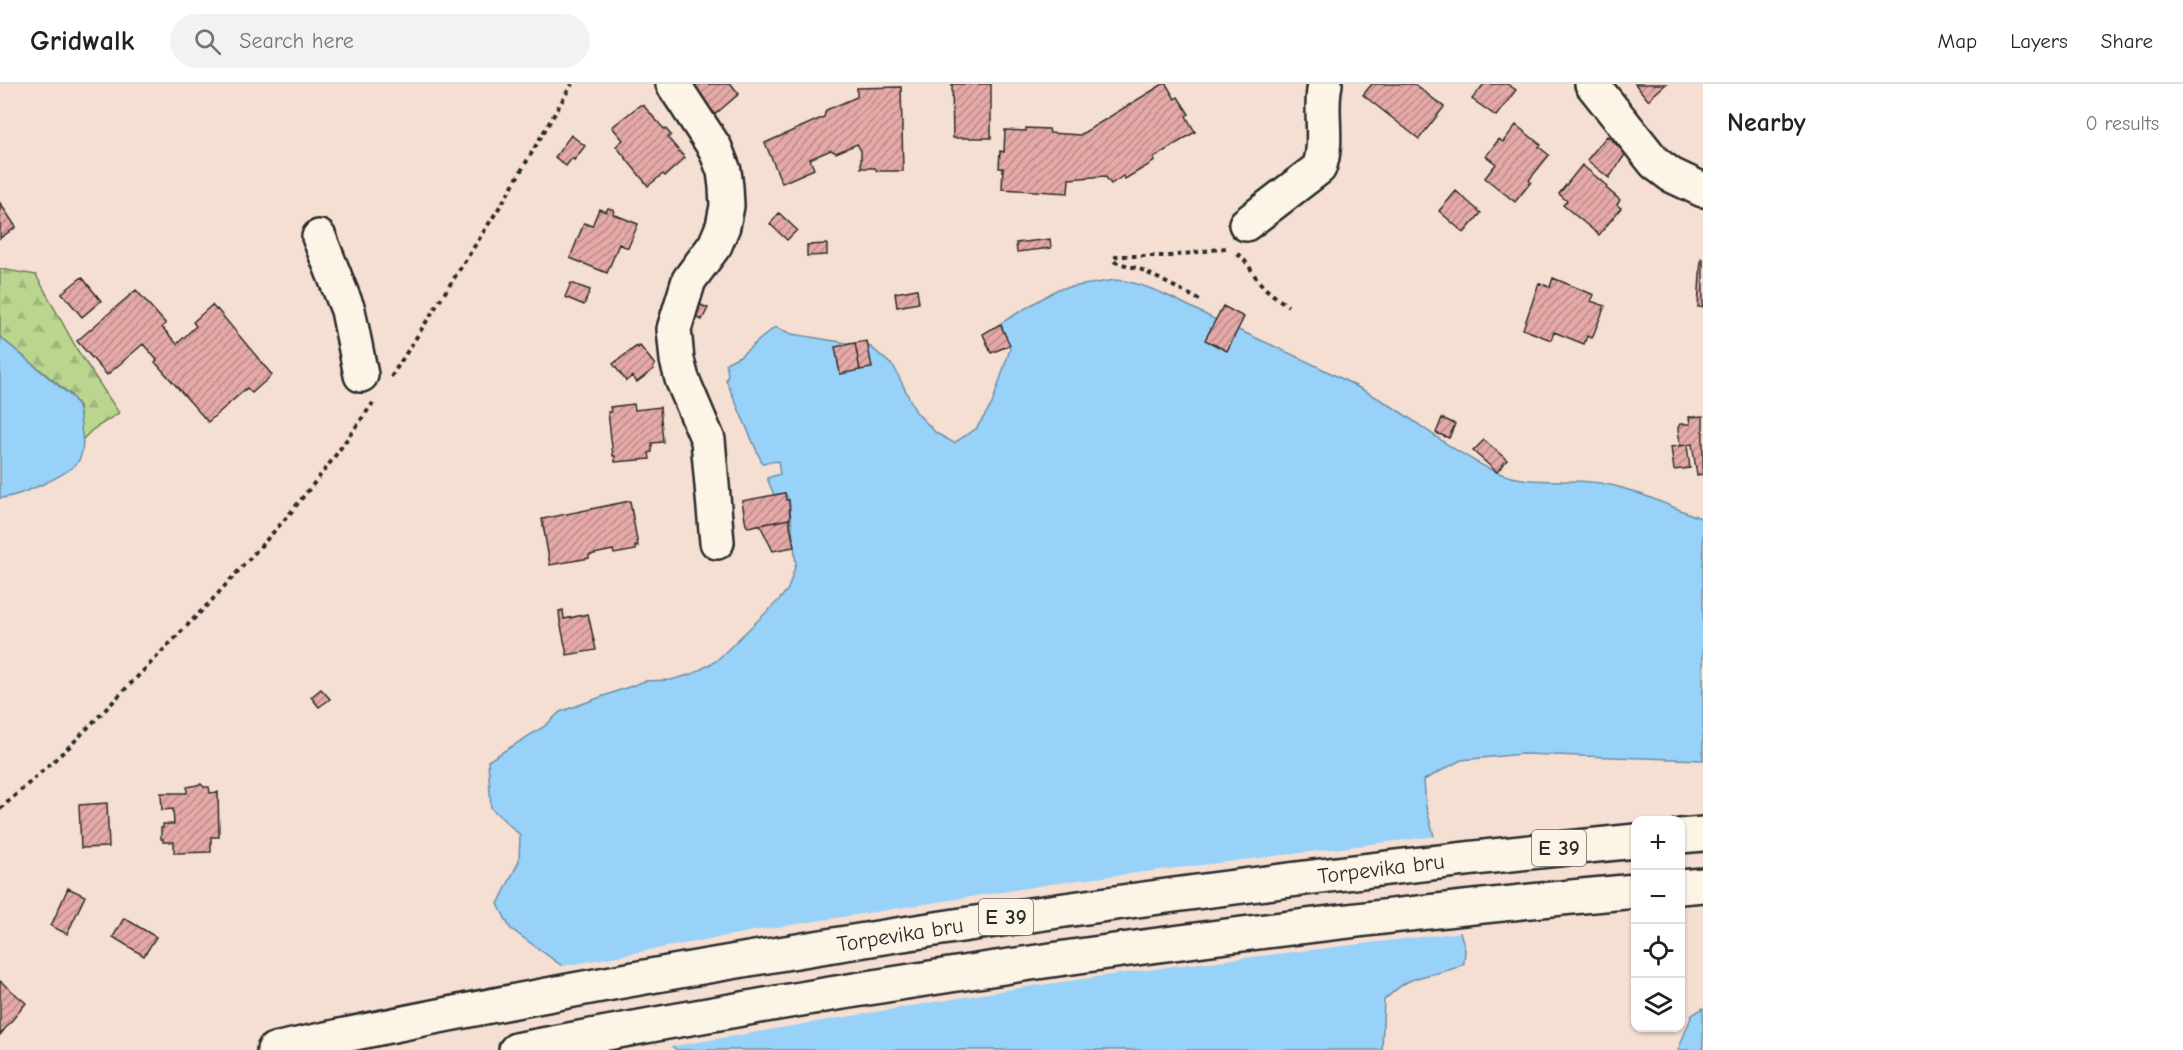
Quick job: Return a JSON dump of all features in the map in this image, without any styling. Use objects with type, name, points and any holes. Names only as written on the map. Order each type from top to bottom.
[{"type":"main road","points":[[673,84],[682,101],[715,148],[724,171],[726,187],[727,206],[723,226],[715,245],[688,280],[674,329],[677,360],[682,379],[708,440],[717,542]]},
{"type":"main road","points":[[1236,236],[1319,168],[1324,155],[1322,98],[1325,84]]},
{"type":"main road","points":[[1592,84],[1655,164],[1671,175],[1703,190]]},
{"type":"main road","points":[[319,237],[375,385]]},
{"type":"main road","points":[[1685,836],[1703,834]]},
{"type":"main road","name":"Torpevika bru","points":[[274,1050],[533,998],[730,962],[983,921],[1165,894],[1483,856],[1631,841]]},
{"type":"main road","points":[[1685,887],[1703,885]]},
{"type":"main road","name":"E 39","points":[[516,1050],[733,1010],[1012,965],[1189,940],[1486,904],[1631,891]]},
{"type":"path","points":[[0,809],[69,747],[214,598],[287,517],[327,467],[375,385],[504,200],[572,84]]},
{"type":"path","points":[[1200,300],[1140,269],[1115,262],[1113,259],[1117,256],[1170,256],[1236,236],[1243,258],[1259,282],[1288,306]]},
{"type":"green space","points":[[0,269],[36,275],[78,351],[119,413],[92,430],[82,440],[79,406],[70,394],[0,337]]},
{"type":"water","points":[[1115,280],[1140,285],[1165,294],[1345,380],[1388,404],[1454,449],[1496,472],[1520,479],[1579,481],[1618,487],[1703,519],[1703,760],[1522,754],[1461,760],[1424,780],[1426,807],[1465,950],[1464,963],[1452,969],[1407,982],[1384,1000],[1382,1050],[677,1050],[510,928],[498,904],[519,861],[520,835],[491,808],[488,761],[545,726],[560,712],[645,681],[671,680],[692,674],[716,661],[788,589],[796,564],[789,500],[785,493],[774,495],[767,478],[780,474],[778,461],[762,463],[726,380],[728,375],[726,363],[740,356],[775,327],[792,334],[871,347],[894,367],[916,412],[936,433],[954,443],[976,429],[992,404],[1010,349],[1001,323],[1058,289]]},
{"type":"water","points":[[0,337],[73,398],[79,412],[83,442],[79,460],[70,469],[29,490],[0,498]]},
{"type":"water","points":[[1703,1008],[1703,1050],[1678,1050],[1692,1015]]},
{"type":"pier","points":[[1437,836],[1463,932],[1175,966],[1012,989],[668,1047],[558,967],[759,930],[1071,881]]},
{"type":"building","points":[[686,84],[731,84],[739,94],[713,116]]},
{"type":"building","points":[[952,84],[991,84],[991,138],[953,138]]},
{"type":"building","points":[[1166,84],[1175,99],[1178,97],[1189,114],[1186,116],[1195,132],[1153,158],[1155,161],[1125,179],[1123,176],[1111,184],[1105,176],[1069,179],[1068,193],[1002,189],[1003,168],[999,168],[1000,151],[1004,152],[1005,130],[1049,129],[1050,133],[1080,135]]},
{"type":"building","points":[[1372,84],[1414,84],[1444,107],[1419,139],[1363,95]]},
{"type":"building","points":[[1484,84],[1507,84],[1516,90],[1496,116],[1472,99]]},
{"type":"building","points":[[1635,84],[1666,84],[1648,100]]},
{"type":"building","points":[[901,87],[903,171],[877,171],[875,168],[861,168],[861,151],[857,144],[836,153],[831,150],[810,159],[814,169],[782,183],[765,143],[824,117],[826,110],[857,97],[857,88]]},
{"type":"building","points":[[643,105],[671,135],[668,138],[685,158],[665,176],[663,174],[648,186],[616,146],[623,140],[612,127]]},
{"type":"building","points":[[1516,125],[1541,145],[1539,147],[1549,155],[1515,202],[1485,178],[1496,164],[1486,156],[1499,139],[1503,142]]},
{"type":"building","points":[[571,135],[585,146],[566,166],[555,157]]},
{"type":"building","points":[[1607,136],[1626,153],[1609,178],[1587,160]]},
{"type":"building","points":[[1582,165],[1620,200],[1617,205],[1621,208],[1599,235],[1563,205],[1567,201],[1559,194]]},
{"type":"building","points":[[1456,191],[1481,213],[1464,233],[1439,211]]},
{"type":"building","points":[[0,203],[16,227],[0,238]]},
{"type":"building","points":[[608,208],[614,210],[613,214],[638,224],[628,248],[619,244],[607,273],[570,258],[584,223],[592,226],[599,209],[606,212]]},
{"type":"building","points":[[779,213],[797,230],[787,240],[770,224]]},
{"type":"building","points":[[1050,239],[1051,248],[1017,252],[1016,243]]},
{"type":"building","points":[[827,244],[827,255],[807,256],[807,245]]},
{"type":"building","points":[[1701,259],[1703,259],[1703,307],[1698,307]]},
{"type":"building","points":[[82,277],[101,301],[82,317],[62,293]]},
{"type":"building","points":[[1553,278],[1594,295],[1591,301],[1605,306],[1592,338],[1587,336],[1584,344],[1554,332],[1551,340],[1523,329],[1539,283],[1550,287]]},
{"type":"building","points":[[571,283],[590,290],[584,305],[565,297]]},
{"type":"building","points":[[917,289],[919,303],[897,307],[895,293]]},
{"type":"building","points":[[136,290],[166,324],[162,327],[177,344],[196,326],[193,322],[212,305],[272,375],[252,393],[247,388],[208,422],[155,362],[157,360],[143,344],[107,375],[77,341]]},
{"type":"building","points":[[696,303],[708,308],[702,320],[691,315]]},
{"type":"building","points":[[1223,306],[1244,317],[1227,351],[1205,340]]},
{"type":"building","points":[[1000,324],[1010,345],[991,353],[983,334]]},
{"type":"building","points":[[867,341],[872,368],[860,370],[855,343]]},
{"type":"building","points":[[855,343],[860,370],[840,374],[835,347]]},
{"type":"building","points":[[637,346],[638,348],[640,346],[655,365],[654,369],[637,382],[632,376],[626,381],[613,364]]},
{"type":"building","points":[[634,404],[635,410],[660,407],[663,442],[652,443],[650,459],[615,462],[608,412],[611,412],[610,407]]},
{"type":"building","points":[[1703,416],[1703,474],[1697,475],[1692,444],[1680,446],[1678,428],[1680,424],[1690,424],[1689,417]]},
{"type":"building","points":[[1442,418],[1455,424],[1449,438],[1436,433]]},
{"type":"building","points":[[1484,440],[1507,460],[1497,472],[1473,451]]},
{"type":"building","points":[[1687,445],[1690,468],[1674,470],[1671,447]]},
{"type":"building","points":[[785,493],[786,500],[789,500],[790,519],[748,527],[746,525],[742,501]]},
{"type":"building","points":[[630,501],[638,546],[635,546],[636,550],[614,554],[613,550],[589,555],[589,558],[550,565],[542,519]]},
{"type":"building","points":[[789,519],[794,547],[773,551],[760,525]]},
{"type":"building","points":[[563,610],[564,619],[588,614],[596,650],[567,655],[559,611]]},
{"type":"building","points":[[321,689],[330,699],[319,707],[311,697]]},
{"type":"building","points":[[201,784],[209,787],[210,793],[218,792],[219,837],[211,837],[211,852],[174,853],[174,842],[163,842],[161,839],[163,824],[174,824],[173,809],[162,810],[161,793],[187,793],[187,787]]},
{"type":"building","points":[[107,803],[109,847],[81,848],[79,805]]},
{"type":"building","points":[[68,888],[85,896],[67,934],[51,926]]},
{"type":"building","points":[[124,918],[156,937],[144,956],[113,937]]},
{"type":"building","points":[[0,981],[26,1003],[0,1035]]}]
